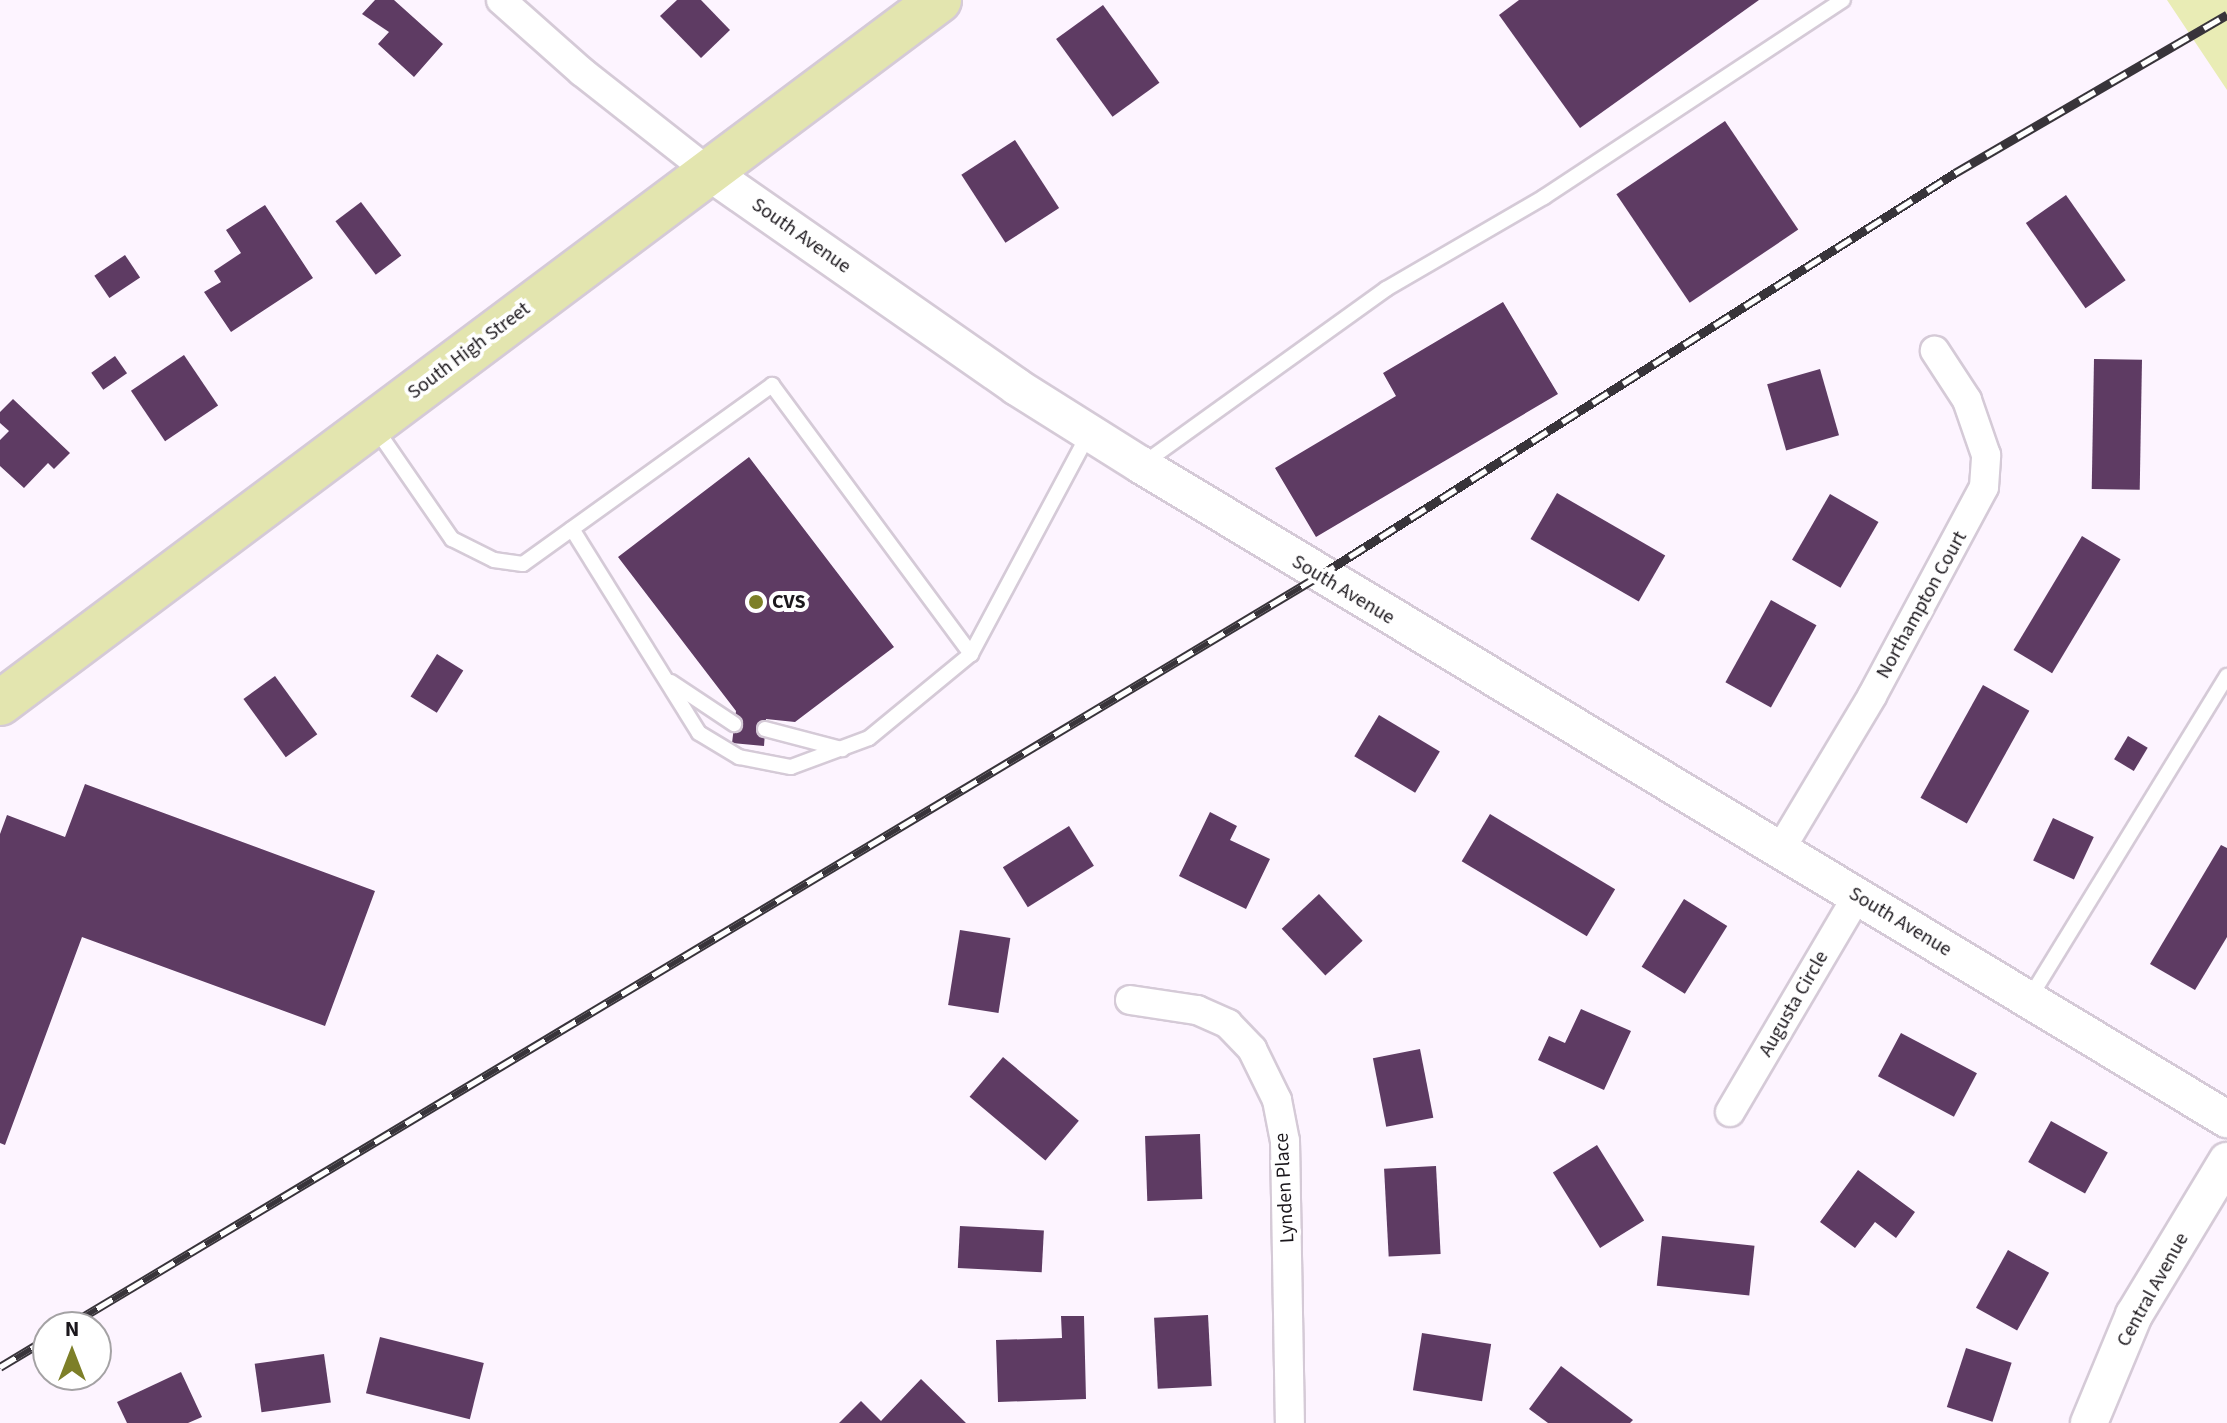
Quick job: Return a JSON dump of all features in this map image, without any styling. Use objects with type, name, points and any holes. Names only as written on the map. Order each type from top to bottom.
[{"type":"main road","name":"South High Street","points":[[0,703],[939,0]]},
{"type":"street","name":"South Avenue","points":[[501,0],[582,72],[709,172],[1089,433],[2227,1119]]},
{"type":"street","name":"Northampton Court","points":[[1780,850],[1872,696],[1984,487],[1986,455],[1967,400],[1935,351]]},
{"type":"street","name":"Augusta Circle","points":[[1730,1112],[1857,896]]},
{"type":"street","name":"Lynden Place","points":[[1130,1000],[1197,1010],[1228,1024],[1252,1049],[1277,1100],[1285,1141],[1290,1423]]},
{"type":"street","name":"Central Avenue","points":[[2089,1423],[2134,1315],[2227,1161]]},
{"type":"lane","points":[[1141,465],[1386,289],[1544,197],[1843,0]]},
{"type":"lane","points":[[372,423],[452,539],[494,560],[523,564],[772,385],[971,654]]},
{"type":"lane","points":[[572,529],[671,682],[699,733],[739,757],[791,767],[869,738],[971,654],[1089,433]]},
{"type":"lane","points":[[2029,999],[2227,676]]},
{"type":"lane","points":[[671,682],[734,724]]},
{"type":"lane","points":[[765,729],[843,749]]},
{"type":"green space","points":[[2167,0],[2227,0],[2227,90]]},
{"type":"building","points":[[375,0],[394,0],[443,44],[414,77],[378,44],[389,32],[362,14]]},
{"type":"building","points":[[677,0],[701,0],[730,30],[701,58],[660,16]]},
{"type":"building","points":[[1519,0],[1759,0],[1580,128],[1499,15]]},
{"type":"building","points":[[1103,5],[1159,83],[1113,117],[1056,39]]},
{"type":"building","points":[[1725,121],[1798,230],[1690,303],[1616,194]]},
{"type":"building","points":[[1015,140],[1059,208],[1005,243],[961,175]]},
{"type":"building","points":[[2066,195],[2126,280],[2086,308],[2026,223]]},
{"type":"building","points":[[361,202],[401,256],[376,275],[335,221]]},
{"type":"building","points":[[265,205],[313,278],[231,332],[204,292],[221,282],[214,271],[241,253],[226,230]]},
{"type":"building","points":[[125,255],[140,277],[109,298],[94,276]]},
{"type":"building","points":[[1503,302],[1558,394],[1316,537],[1275,468],[1396,396],[1383,373]]},
{"type":"building","points":[[184,355],[218,406],[165,441],[131,391]]},
{"type":"building","points":[[115,356],[127,373],[103,390],[91,373]]},
{"type":"building","points":[[2094,359],[2142,360],[2140,490],[2092,489]]},
{"type":"building","points":[[1820,369],[1839,435],[1786,450],[1767,384]]},
{"type":"building","points":[[13,399],[70,453],[54,469],[48,463],[24,488],[0,466],[0,440],[9,431],[0,423],[0,412]]},
{"type":"building","name":"CVS","points":[[749,457],[894,647],[795,722],[766,719],[764,746],[732,743],[736,711],[618,557]]},
{"type":"building","points":[[1557,493],[1665,556],[1639,601],[1530,539]]},
{"type":"building","points":[[1830,494],[1878,522],[1840,588],[1792,560]]},
{"type":"building","points":[[2082,536],[2121,559],[2052,673],[2013,650]]},
{"type":"building","points":[[1771,600],[1816,625],[1771,707],[1725,682]]},
{"type":"building","points":[[437,654],[463,670],[437,713],[411,696]]},
{"type":"building","points":[[275,676],[317,734],[286,757],[243,699]]},
{"type":"building","points":[[1983,685],[2029,711],[1967,824],[1920,798]]},
{"type":"building","points":[[1379,715],[1440,752],[1415,793],[1354,756]]},
{"type":"building","points":[[2128,736],[2148,748],[2134,771],[2114,759]]},
{"type":"building","points":[[85,784],[375,891],[325,1026],[82,937],[5,1145],[0,1143],[0,834],[7,815],[65,837]]},
{"type":"building","points":[[1210,812],[1237,826],[1230,840],[1270,859],[1246,909],[1179,876]]},
{"type":"building","points":[[1490,814],[1615,889],[1587,936],[1462,861]]},
{"type":"building","points":[[2053,818],[2094,837],[2074,880],[2033,861]]},
{"type":"building","points":[[1069,826],[1094,866],[1028,907],[1003,867]]},
{"type":"building","points":[[2221,845],[2227,848],[2227,937],[2195,990],[2150,964]]},
{"type":"building","points":[[1319,894],[1363,941],[1325,976],[1282,929]]},
{"type":"building","points":[[1684,899],[1727,926],[1685,994],[1642,967]]},
{"type":"building","points":[[960,930],[1010,938],[998,1013],[948,1005]]},
{"type":"building","points":[[1581,1009],[1631,1031],[1604,1090],[1538,1060],[1549,1036],[1565,1043]]},
{"type":"building","points":[[1901,1033],[1977,1073],[1954,1117],[1878,1076]]},
{"type":"building","points":[[1420,1049],[1433,1118],[1386,1127],[1373,1058]]},
{"type":"building","points":[[1003,1057],[1079,1121],[1045,1160],[970,1097]]},
{"type":"building","points":[[2051,1121],[2108,1153],[2085,1194],[2028,1162]]},
{"type":"building","points":[[1200,1134],[1202,1199],[1147,1201],[1145,1136]]},
{"type":"building","points":[[1597,1145],[1644,1220],[1600,1248],[1553,1173]]},
{"type":"building","points":[[1436,1166],[1441,1254],[1389,1257],[1384,1169]]},
{"type":"building","points":[[1858,1170],[1915,1212],[1896,1238],[1875,1222],[1855,1248],[1820,1222]]},
{"type":"building","points":[[960,1226],[1044,1230],[1042,1272],[958,1268]]},
{"type":"building","points":[[1662,1236],[1754,1246],[1749,1295],[1657,1286]]},
{"type":"building","points":[[2008,1250],[2049,1273],[2017,1331],[1976,1308]]},
{"type":"building","points":[[1208,1315],[1212,1386],[1158,1389],[1154,1318]]},
{"type":"building","points":[[1061,1316],[1084,1316],[1086,1399],[998,1402],[996,1340],[1062,1338]]},
{"type":"building","points":[[1422,1333],[1491,1344],[1482,1401],[1413,1390]]},
{"type":"building","points":[[380,1337],[484,1363],[470,1419],[366,1393]]},
{"type":"building","points":[[1966,1348],[2012,1363],[1992,1422],[1947,1407]]},
{"type":"building","points":[[324,1354],[331,1403],[262,1412],[255,1364]]},
{"type":"building","points":[[1561,1366],[1633,1420],[1630,1423],[1548,1423],[1529,1409]]},
{"type":"building","points":[[181,1372],[202,1417],[188,1423],[127,1423],[117,1402]]},
{"type":"building","points":[[921,1379],[966,1423],[839,1423],[861,1401],[881,1421]]},
{"type":"railway","points":[[93,1311],[1319,576],[1955,173],[2227,15]]},
{"type":"railway","points":[[0,1367],[32,1348]]},
{"type":"place","name":"CVS","points":[[756,602]]}]
